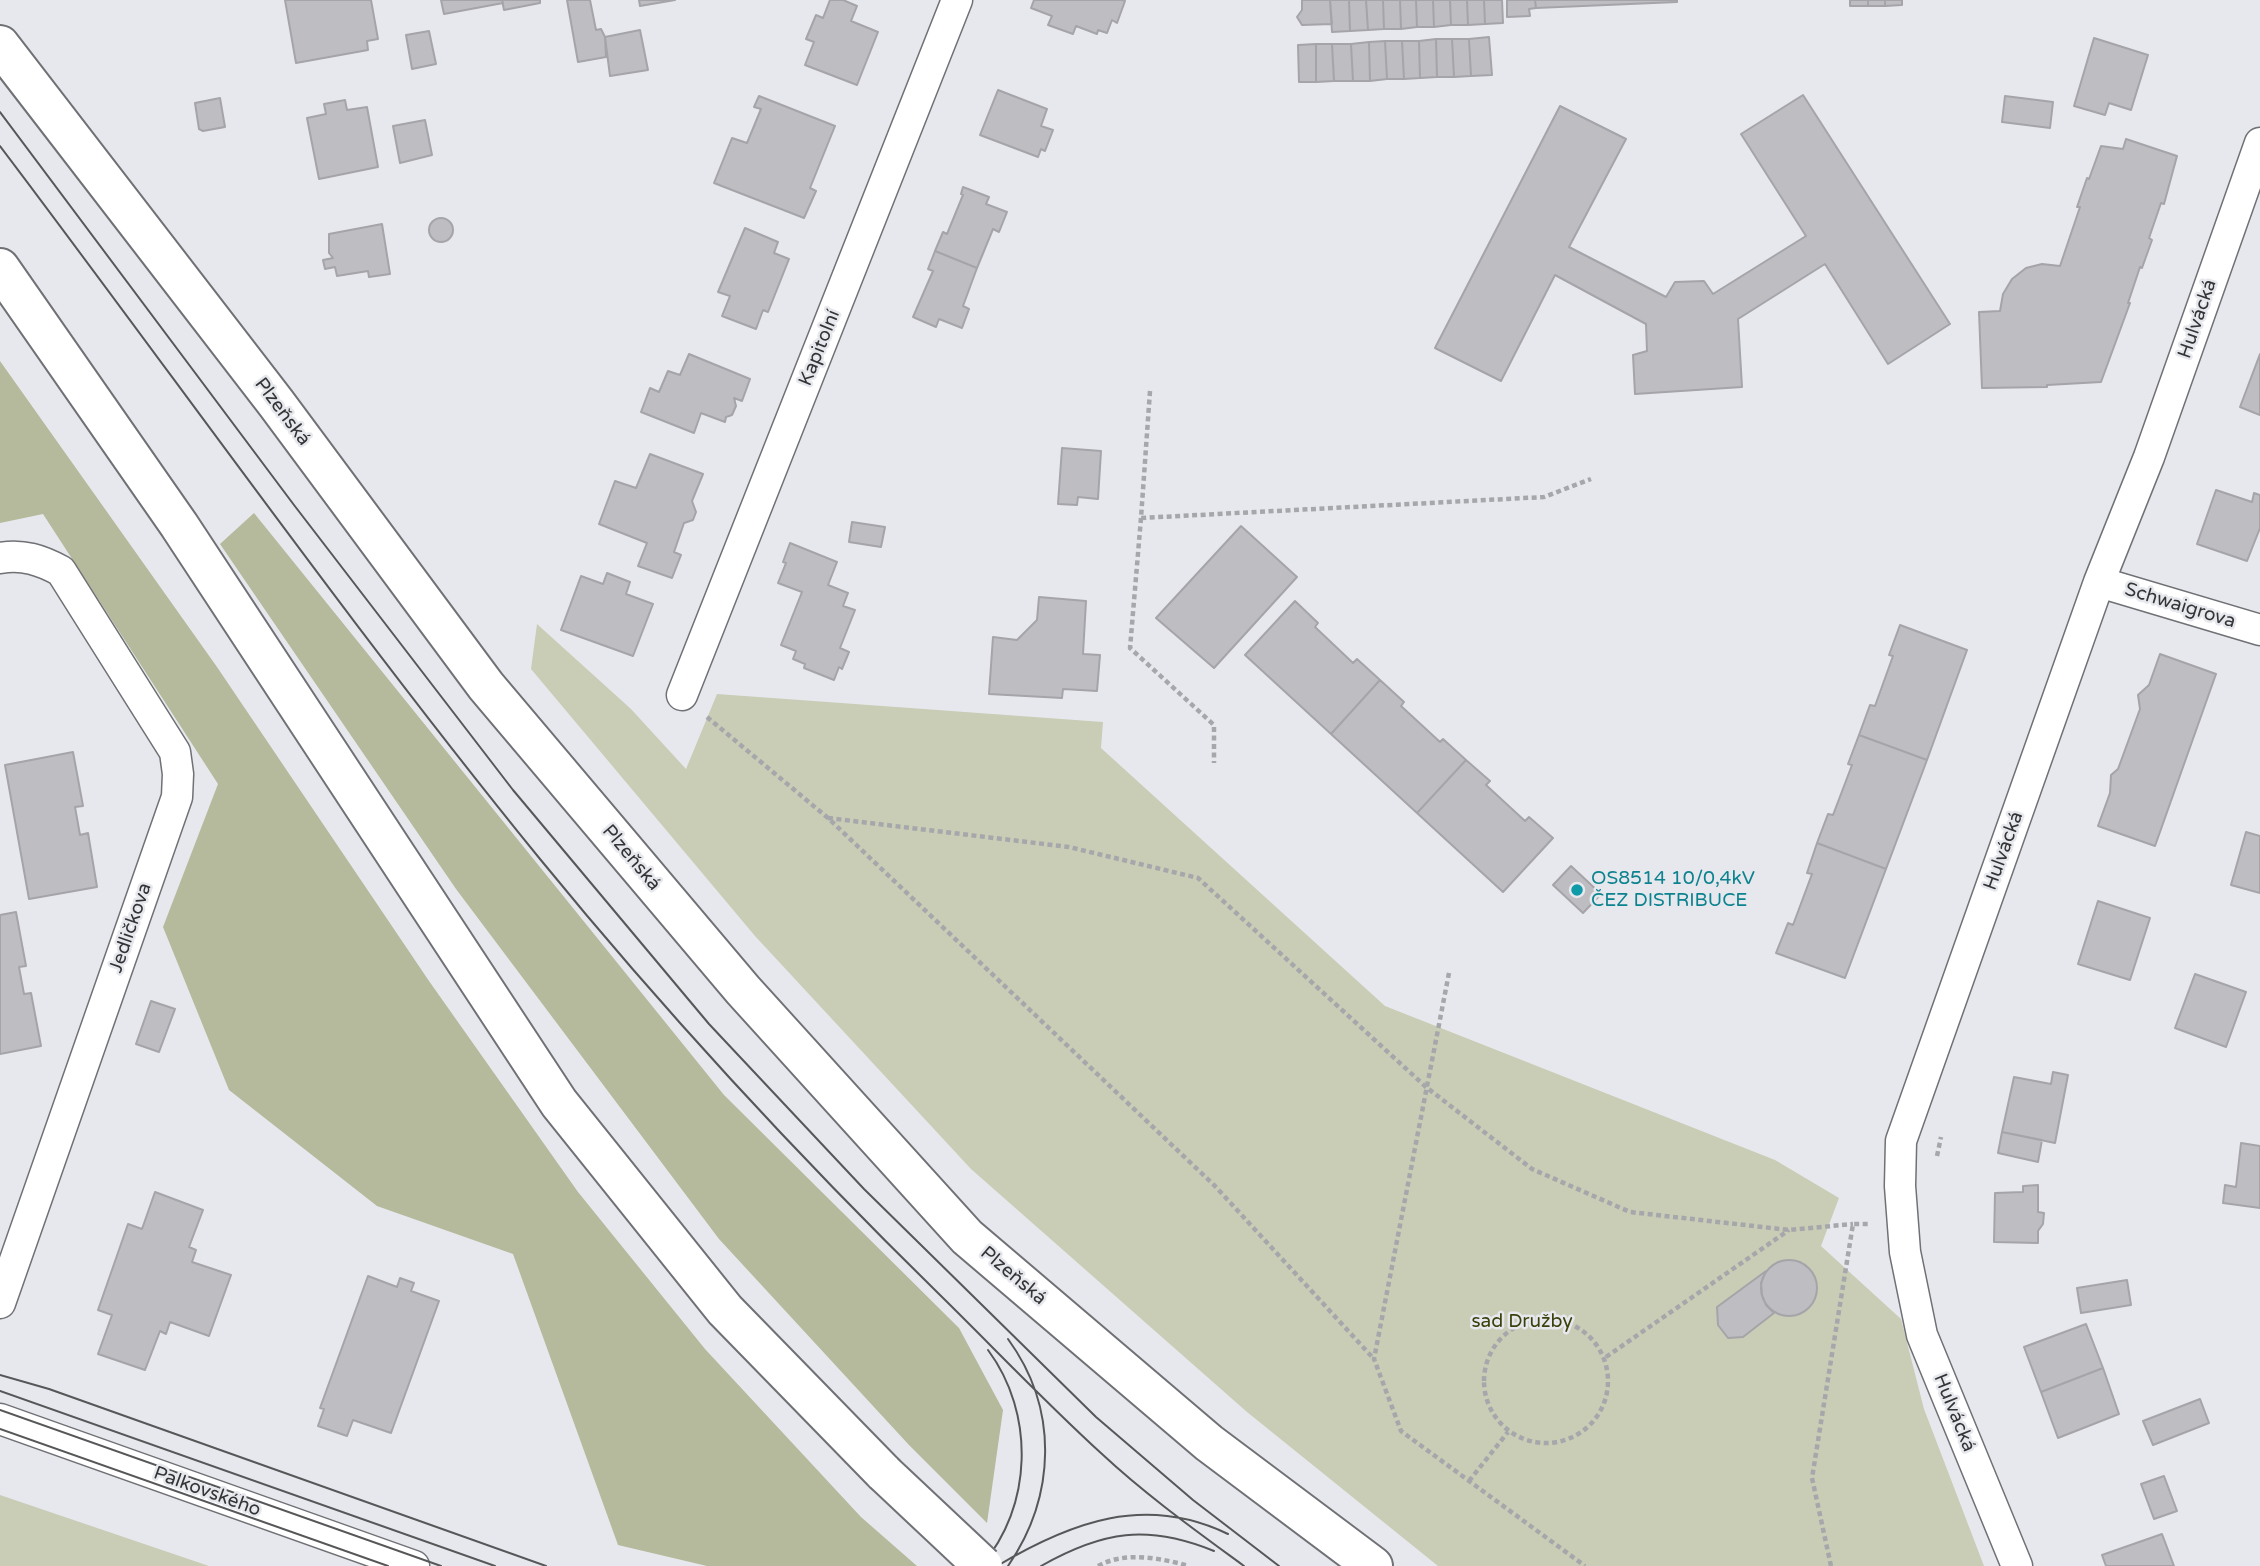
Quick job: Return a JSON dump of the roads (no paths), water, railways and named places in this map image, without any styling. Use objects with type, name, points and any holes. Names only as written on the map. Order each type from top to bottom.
[{"type":"main road","name":"Plzeňská","points":[[0,45],[284,414],[486,686],[743,990],[967,1237],[1209,1443],[1373,1566]]},
{"type":"main road","points":[[0,268],[179,525],[559,1103],[725,1310],[884,1474],[983,1566]]},
{"type":"street","name":"Kapitolní","points":[[682,695],[957,0]]},
{"type":"street","name":"Hulvácká","points":[[2017,1566],[1922,1335],[1905,1252],[1901,1141],[2099,582],[2149,457],[2260,143]]},
{"type":"street","name":"Jedličkova","points":[[0,558],[12,556],[37,559],[61,571],[174,752],[178,774],[177,797],[0,1303]]},
{"type":"street","name":"Schwaigrova","points":[[2099,582],[2260,630]]},
{"type":"street","name":"Palkovského","points":[[0,1419],[414,1566]]},
{"type":"tram line","points":[[0,112],[294,505],[513,790],[709,1024],[864,1189],[1096,1417],[1193,1500],[1279,1566]]},
{"type":"tram line","points":[[0,146],[402,684],[540,859],[635,972],[835,1189],[1060,1415],[1136,1484],[1244,1566]]},
{"type":"tram line","points":[[1008,1339],[1025,1366],[1036,1394],[1043,1423],[1045,1452],[1043,1482],[1035,1511],[1024,1539],[1008,1566]]},
{"type":"tram line","points":[[981,1566],[998,1542],[1011,1516],[1022,1460],[1020,1430],[1014,1402],[1003,1375],[988,1350]]},
{"type":"tram line","points":[[0,1375],[49,1389],[546,1566]]},
{"type":"tram line","points":[[0,1391],[495,1566]]},
{"type":"tram line","points":[[0,1410],[441,1566]]},
{"type":"tram line","points":[[0,1429],[388,1566]]},
{"type":"tram line","points":[[997,1566],[1053,1537],[1109,1518],[1167,1516],[1197,1522],[1228,1534]]},
{"type":"tram line","points":[[1041,1566],[1085,1545],[1126,1535],[1167,1537],[1214,1551]]},
{"type":"place","name":"OS8514 10/0,4kV ČEZ DISTRIBUCE","points":[[1577,890]]},
{"type":"park label","name":"sad Družby","points":[[1522,1322]]}]
